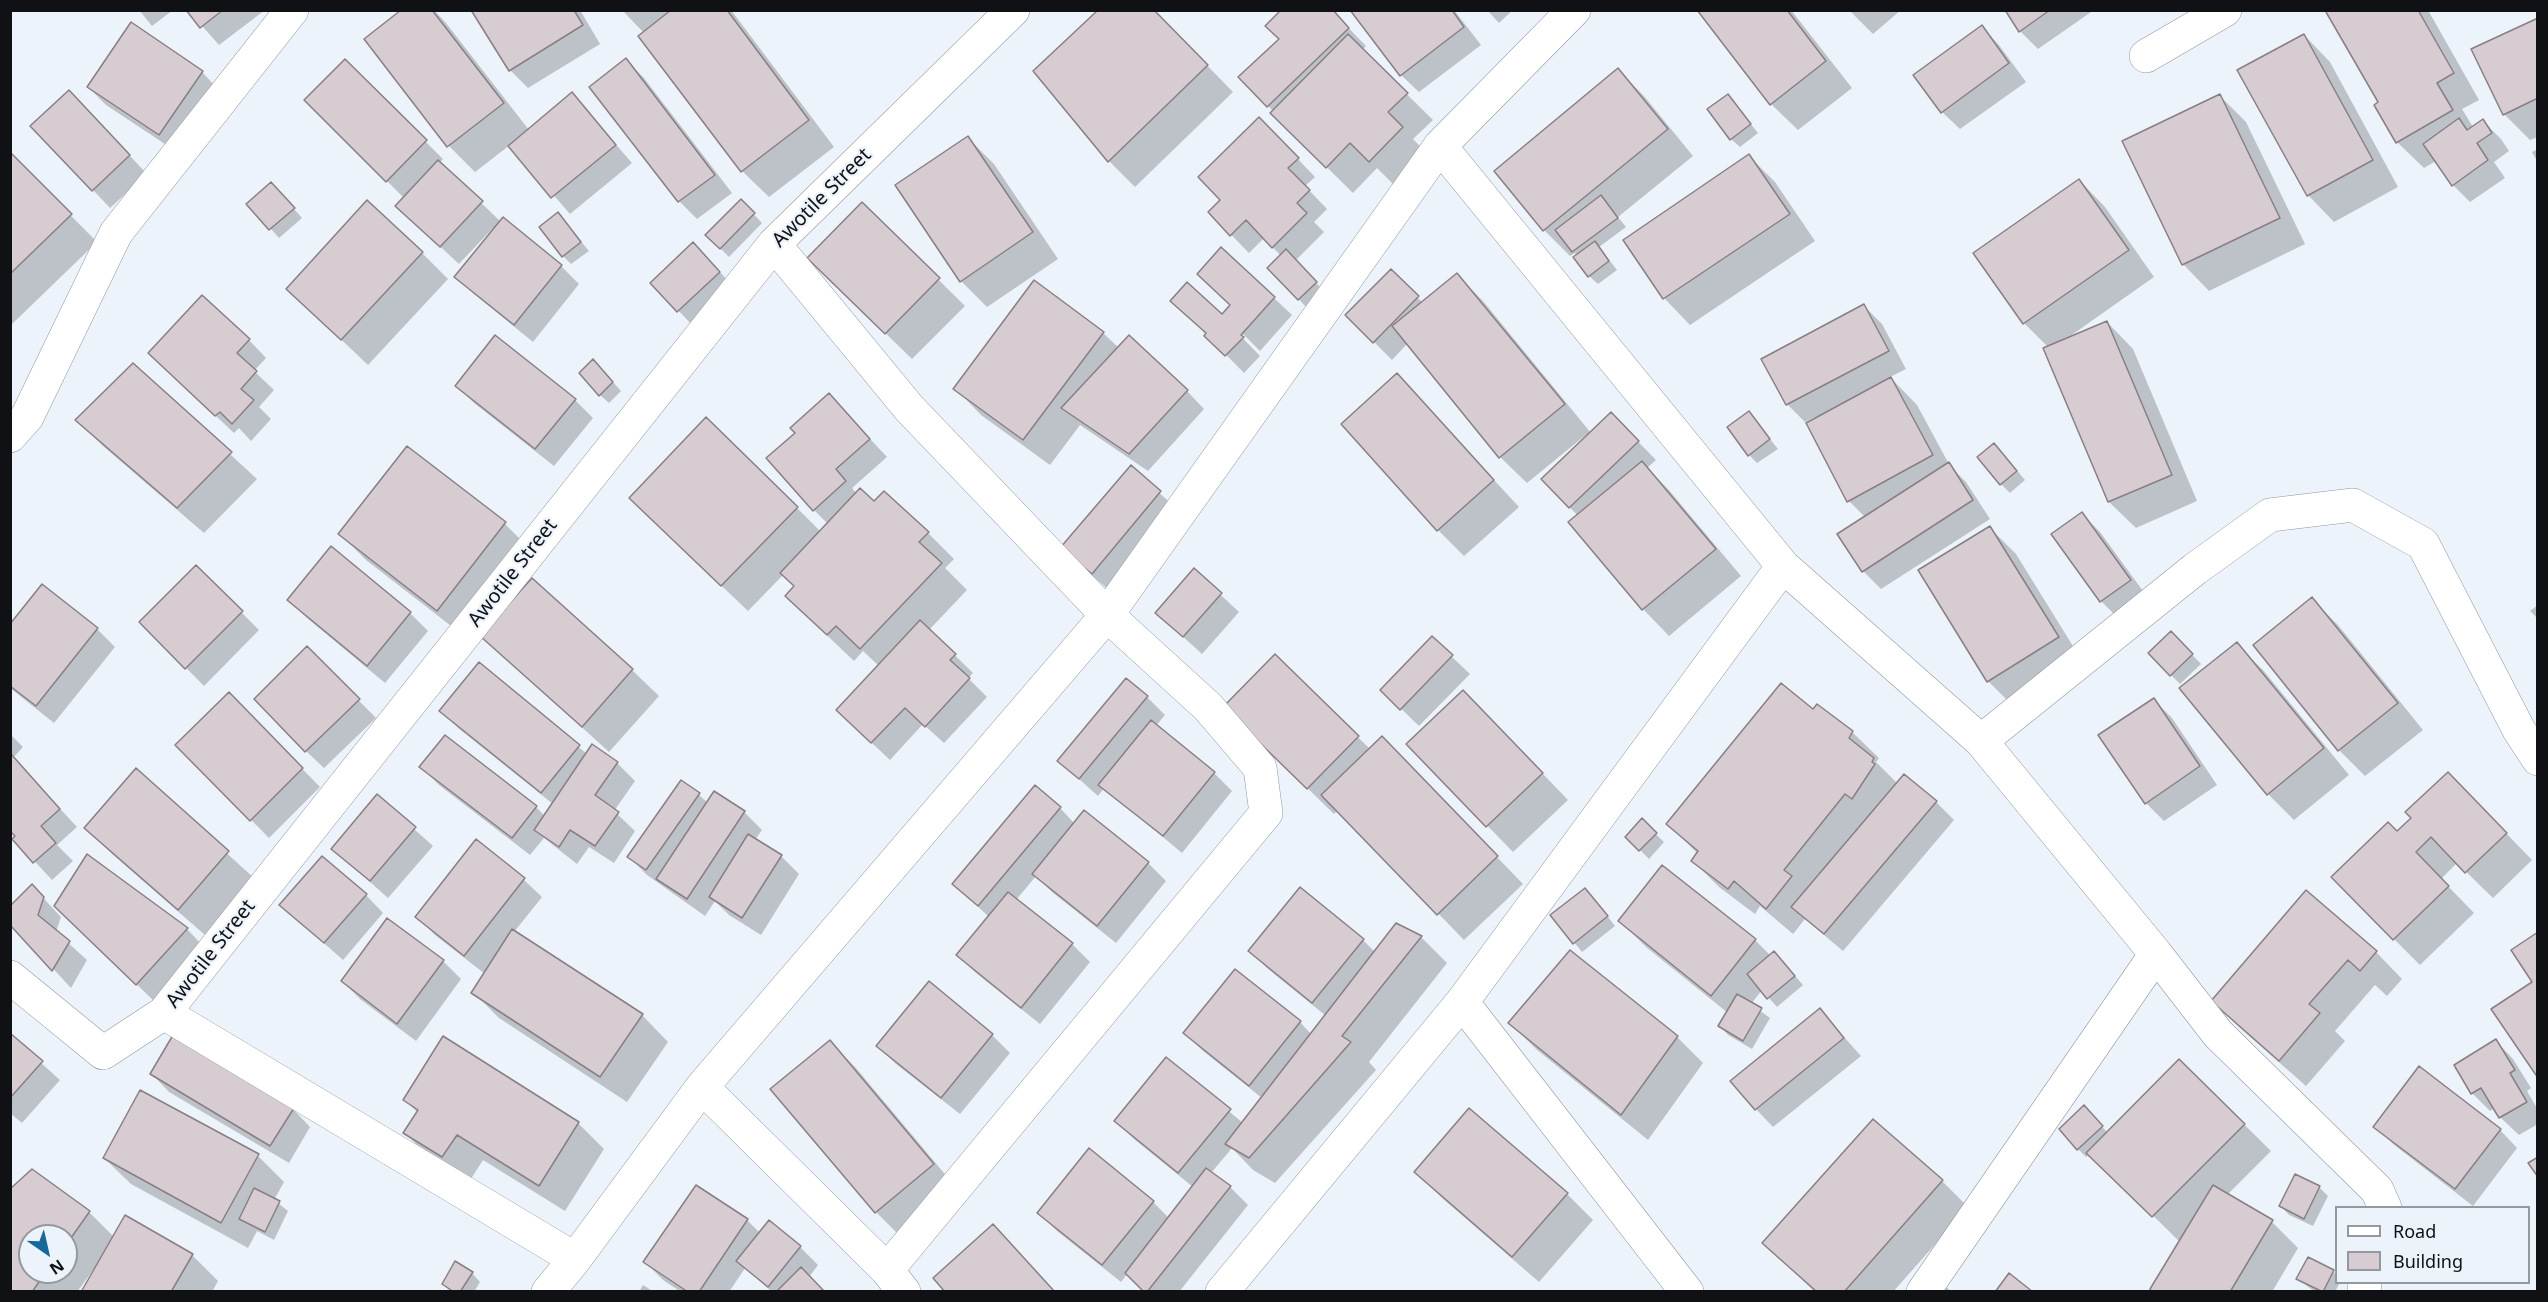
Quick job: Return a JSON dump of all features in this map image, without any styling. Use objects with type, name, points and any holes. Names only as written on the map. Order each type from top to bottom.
[{"type":"street","points":[[10,436],[27,417],[116,233],[292,10]]},
{"type":"street","name":"Awotile Street","points":[[10,977],[103,1053],[164,1013],[774,244],[1013,10]]},
{"type":"street","points":[[548,1292],[702,1087],[1107,615],[1440,146],[1574,10]]},
{"type":"street","points":[[2146,56],[2225,10]]},
{"type":"street","points":[[1440,146],[1783,566],[1981,741],[2156,954],[2218,1034],[2377,1190],[2384,1206]]},
{"type":"street","points":[[702,1087],[895,1281],[1266,813],[1260,768],[1208,707],[1107,615],[909,408],[774,244]]},
{"type":"street","points":[[1981,741],[2195,569],[2270,514],[2353,505],[2423,544],[2519,729],[2538,759]]},
{"type":"street","points":[[1222,1292],[1462,1002],[1783,566]]},
{"type":"street","points":[[1923,1292],[2156,954]]},
{"type":"street","points":[[1462,1002],[1687,1292]]},
{"type":"street","points":[[164,1013],[575,1259]]},
{"type":"building","points":[[186,10],[223,10],[200,28]]},
{"type":"building","points":[[401,10],[432,10],[504,103],[447,147],[364,39]]},
{"type":"building","points":[[471,10],[574,10],[583,25],[509,71]]},
{"type":"building","points":[[671,10],[727,10],[809,120],[741,172],[638,36]]},
{"type":"building","points":[[1098,10],[1154,10],[1208,65],[1108,162],[1033,71]]},
{"type":"building","points":[[1281,10],[1333,10],[1349,28],[1267,107],[1238,77],[1279,39],[1265,26]]},
{"type":"building","points":[[1350,10],[1452,10],[1464,27],[1400,76]]},
{"type":"building","points":[[1697,10],[1787,10],[1826,61],[1770,105]]},
{"type":"building","points":[[2005,10],[2050,10],[2019,32]]},
{"type":"building","points":[[2329,10],[2418,10],[2454,73],[2437,83],[2453,110],[2396,143],[2374,105],[2378,102],[2326,12]]},
{"type":"building","points":[[2538,18],[2538,98],[2503,115],[2471,49]]},
{"type":"building","points":[[131,22],[203,71],[159,135],[87,87]]},
{"type":"building","points":[[1982,25],[2009,63],[1941,113],[1913,75]]},
{"type":"building","points":[[1348,34],[1408,93],[1388,112],[1403,127],[1369,162],[1350,143],[1326,168],[1270,113]]},
{"type":"building","points":[[2304,34],[2373,160],[2307,196],[2237,70]]},
{"type":"building","points":[[626,58],[715,175],[678,202],[589,87]]},
{"type":"building","points":[[345,59],[427,140],[386,182],[304,100]]},
{"type":"building","points":[[1618,68],[1668,129],[1543,231],[1494,171]]},
{"type":"building","points":[[69,90],[130,155],[92,191],[30,126]]},
{"type":"building","points":[[572,92],[616,145],[551,198],[508,146]]},
{"type":"building","points":[[1728,94],[1751,124],[1730,140],[1707,109]]},
{"type":"building","points":[[2220,94],[2280,218],[2182,265],[2122,141]]},
{"type":"building","points":[[1259,117],[1299,158],[1288,168],[1310,190],[1297,203],[1307,213],[1272,248],[1246,220],[1230,236],[1208,212],[1220,200],[1198,177]]},
{"type":"building","points":[[2459,118],[2467,130],[2483,119],[2492,133],[2477,143],[2488,160],[2452,186],[2423,144]]},
{"type":"building","points":[[968,136],[1033,232],[960,282],[895,185]]},
{"type":"building","points":[[10,152],[72,214],[10,274]]},
{"type":"building","points":[[1749,154],[1790,214],[1663,299],[1623,240]]},
{"type":"building","points":[[438,160],[483,201],[440,247],[395,206]]},
{"type":"building","points":[[2079,179],[2129,250],[2023,324],[1973,253]]},
{"type":"building","points":[[271,182],[295,208],[269,230],[246,204]]},
{"type":"building","points":[[1601,195],[1618,218],[1572,252],[1555,230]]},
{"type":"building","points":[[741,199],[755,213],[720,249],[705,235]]},
{"type":"building","points":[[367,200],[423,252],[341,340],[286,289]]},
{"type":"building","points":[[862,202],[940,278],[885,334],[807,258]]},
{"type":"building","points":[[558,212],[581,242],[562,257],[539,227]]},
{"type":"building","points":[[503,217],[562,265],[514,325],[454,277]]},
{"type":"building","points":[[1595,241],[1609,261],[1588,277],[1573,257]]},
{"type":"building","points":[[693,242],[720,272],[677,312],[650,283]]},
{"type":"building","points":[[1221,247],[1275,297],[1241,335],[1244,337],[1225,356],[1204,336],[1206,333],[1170,301],[1187,282],[1222,314],[1230,305],[1197,274]]},
{"type":"building","points":[[1286,249],[1317,282],[1298,300],[1267,268]]},
{"type":"building","points":[[1391,269],[1419,296],[1373,343],[1345,315]]},
{"type":"building","points":[[1457,273],[1565,404],[1499,458],[1392,326]]},
{"type":"building","points":[[1034,280],[1104,332],[1023,440],[953,389]]},
{"type":"building","points":[[202,295],[250,339],[237,353],[257,371],[241,389],[254,400],[232,424],[220,412],[215,416],[148,353]]},
{"type":"building","points":[[1864,304],[1889,351],[1786,405],[1761,359]]},
{"type":"building","points":[[2107,321],[2172,475],[2108,502],[2043,348]]},
{"type":"building","points":[[495,335],[576,399],[535,449],[455,386]]},
{"type":"building","points":[[1129,335],[1188,390],[1129,454],[1061,408]]},
{"type":"building","points":[[593,359],[613,382],[599,396],[579,373]]},
{"type":"building","points":[[133,363],[232,452],[177,508],[75,420]]},
{"type":"building","points":[[1397,373],[1494,480],[1437,531],[1341,424]]},
{"type":"building","points":[[1891,377],[1933,455],[1847,502],[1806,423]]},
{"type":"building","points":[[829,393],[870,439],[836,469],[846,481],[813,511],[766,458],[795,433],[790,428]]},
{"type":"building","points":[[1749,411],[1770,439],[1748,456],[1727,427]]},
{"type":"building","points":[[1611,412],[1639,441],[1569,508],[1541,479]]},
{"type":"building","points":[[706,417],[798,507],[721,586],[629,498]]},
{"type":"building","points":[[1994,443],[2017,471],[2000,485],[1977,457]]},
{"type":"building","points":[[407,446],[506,522],[437,611],[338,534]]},
{"type":"building","points":[[1642,461],[1716,549],[1642,610],[1568,522]]},
{"type":"building","points":[[1949,462],[1973,500],[1862,572],[1837,534]]},
{"type":"building","points":[[1131,465],[1161,491],[1092,574],[1060,548]]},
{"type":"building","points":[[860,488],[874,501],[884,491],[929,532],[919,542],[942,563],[860,649],[836,626],[827,635],[785,596],[794,586],[780,573]]},
{"type":"building","points":[[2082,512],[2131,580],[2100,602],[2051,534]]},
{"type":"building","points":[[1990,526],[2059,637],[1987,682],[1918,570]]},
{"type":"building","points":[[331,546],[411,612],[367,666],[287,600]]},
{"type":"building","points":[[196,565],[243,611],[185,669],[139,622]]},
{"type":"building","points":[[1194,568],[1222,593],[1183,637],[1155,613]]},
{"type":"building","points":[[532,578],[633,669],[582,727],[480,636]]},
{"type":"building","points":[[42,584],[98,628],[36,706],[10,686],[10,624]]},
{"type":"building","points":[[2312,597],[2398,703],[2338,751],[2253,645]]},
{"type":"building","points":[[920,620],[956,654],[950,660],[970,678],[925,727],[905,708],[871,743],[836,710]]},
{"type":"building","points":[[2171,631],[2193,654],[2170,676],[2148,653]]},
{"type":"building","points":[[1432,636],[1453,655],[1400,710],[1380,690]]},
{"type":"building","points":[[2237,642],[2324,748],[2267,795],[2179,688]]},
{"type":"building","points":[[307,646],[360,699],[305,752],[254,699]]},
{"type":"building","points":[[1275,654],[1359,736],[1307,789],[1223,707]]},
{"type":"building","points":[[479,662],[580,745],[541,793],[439,711]]},
{"type":"building","points":[[1126,678],[1148,696],[1079,779],[1057,761]]},
{"type":"building","points":[[1781,683],[1813,709],[1817,704],[1853,731],[1849,738],[1874,758],[1872,762],[1875,764],[1852,799],[1845,794],[1784,870],[1792,876],[1766,909],[1734,881],[1728,889],[1691,861],[1698,851],[1666,824]]},
{"type":"building","points":[[1463,690],[1543,773],[1486,827],[1406,744]]},
{"type":"building","points":[[229,692],[303,768],[250,821],[175,745]]},
{"type":"building","points":[[2154,698],[2200,766],[2145,804],[2098,735]]},
{"type":"building","points":[[1151,720],[1215,772],[1163,836],[1098,785]]},
{"type":"building","points":[[445,735],[537,806],[512,838],[419,767]]},
{"type":"building","points":[[1382,736],[1498,856],[1437,915],[1321,795]]},
{"type":"building","points":[[592,744],[618,762],[595,795],[619,812],[595,846],[570,830],[559,847],[534,830]]},
{"type":"building","points":[[11,754],[60,809],[41,826],[56,843],[33,863],[12,839],[15,836],[10,831]]},
{"type":"building","points":[[136,768],[229,851],[178,910],[84,828]]},
{"type":"building","points":[[2448,772],[2507,833],[2465,873],[2431,837],[2416,852],[2449,886],[2393,940],[2331,877],[2388,822],[2397,831],[2411,818],[2405,812]]},
{"type":"building","points":[[1904,774],[1937,801],[1824,934],[1791,907]]},
{"type":"building","points":[[681,780],[700,793],[646,870],[627,857]]},
{"type":"building","points":[[1035,785],[1061,807],[978,906],[952,884]]},
{"type":"building","points":[[714,791],[745,811],[687,899],[656,879]]},
{"type":"building","points":[[377,794],[416,827],[370,881],[331,849]]},
{"type":"building","points":[[1084,810],[1149,862],[1097,926],[1032,874]]},
{"type":"building","points":[[1642,818],[1657,833],[1639,851],[1625,837]]},
{"type":"building","points":[[748,834],[782,855],[742,918],[709,897]]},
{"type":"building","points":[[476,839],[525,878],[464,956],[415,917]]},
{"type":"building","points":[[87,854],[188,928],[136,985],[54,906]]},
{"type":"building","points":[[322,856],[367,894],[324,943],[279,905]]},
{"type":"building","points":[[1662,865],[1756,939],[1711,996],[1618,921]]},
{"type":"building","points":[[32,884],[44,897],[38,915],[70,941],[52,971],[10,925],[10,906]]},
{"type":"building","points":[[1300,887],[1364,939],[1312,1003],[1248,951]]},
{"type":"building","points":[[1585,888],[1608,916],[1573,944],[1550,915]]},
{"type":"building","points":[[2306,890],[2377,951],[2360,971],[2348,960],[2309,1004],[2320,1013],[2279,1061],[2211,1001]]},
{"type":"building","points":[[1008,892],[1073,943],[1021,1008],[956,955]]},
{"type":"building","points":[[387,918],[444,960],[397,1024],[341,981]]},
{"type":"building","points":[[1396,923],[1422,936],[1342,1036],[1351,1042],[1249,1158],[1225,1144]]},
{"type":"building","points":[[512,929],[643,1014],[600,1077],[471,993]]},
{"type":"building","points":[[2538,932],[2538,1078],[2491,1009],[2532,982],[2511,950]]},
{"type":"building","points":[[1570,950],[1678,1036],[1621,1115],[1508,1023]]},
{"type":"building","points":[[1774,951],[1795,976],[1767,999],[1747,974]]},
{"type":"building","points":[[1235,969],[1301,1021],[1249,1086],[1183,1033]]},
{"type":"building","points":[[929,981],[993,1034],[941,1098],[876,1046]]},
{"type":"building","points":[[1737,994],[1762,1008],[1743,1041],[1718,1026]]},
{"type":"building","points":[[1820,1008],[1844,1038],[1755,1110],[1730,1081]]},
{"type":"building","points":[[10,1033],[43,1061],[10,1098]]},
{"type":"building","points":[[173,1035],[294,1108],[270,1146],[150,1074]]},
{"type":"building","points":[[443,1036],[579,1122],[539,1186],[457,1135],[442,1157],[403,1133],[418,1110],[403,1100]]},
{"type":"building","points":[[2496,1039],[2515,1070],[2510,1073],[2527,1102],[2499,1118],[2481,1088],[2471,1094],[2454,1065]]},
{"type":"building","points":[[830,1040],[934,1164],[875,1213],[770,1089]]},
{"type":"building","points":[[1166,1057],[1231,1109],[1178,1173],[1114,1121]]},
{"type":"building","points":[[2179,1059],[2245,1124],[2152,1217],[2086,1153]]},
{"type":"building","points":[[2419,1066],[2501,1129],[2455,1189],[2373,1127]]},
{"type":"building","points":[[140,1090],[259,1154],[221,1223],[103,1158]]},
{"type":"building","points":[[2084,1105],[2103,1126],[2077,1150],[2059,1129]]},
{"type":"building","points":[[1469,1108],[1568,1193],[1512,1257],[1414,1172]]},
{"type":"building","points":[[1873,1119],[1943,1180],[1844,1292],[1817,1292],[1762,1243]]},
{"type":"building","points":[[1089,1148],[1154,1201],[1102,1265],[1037,1213]]},
{"type":"building","points":[[2538,1157],[2538,1177],[2528,1163]]},
{"type":"building","points":[[1206,1168],[1231,1186],[1147,1292],[1144,1292],[1125,1273]]},
{"type":"building","points":[[32,1169],[90,1211],[78,1228],[78,1224],[18,1224],[18,1284],[38,1284],[32,1292],[10,1292],[10,1189]]},
{"type":"building","points":[[2295,1174],[2320,1186],[2304,1219],[2279,1206]]},
{"type":"building","points":[[696,1185],[748,1219],[699,1292],[688,1292],[643,1262]]},
{"type":"building","points":[[2213,1185],[2273,1220],[2230,1292],[2152,1292],[2150,1289]]},
{"type":"building","points":[[254,1188],[280,1201],[265,1232],[239,1219]]},
{"type":"building","points":[[125,1215],[193,1254],[171,1292],[81,1292]]},
{"type":"building","points":[[769,1220],[801,1246],[768,1287],[736,1261]]},
{"type":"building","points":[[993,1224],[1055,1292],[945,1292],[933,1278]]},
{"type":"building","points":[[2308,1257],[2334,1270],[2323,1292],[2296,1279]]},
{"type":"building","points":[[455,1261],[473,1272],[460,1292],[454,1292],[442,1284]]},
{"type":"building","points":[[801,1267],[825,1292],[776,1292]]},
{"type":"building","points":[[2009,1273],[2033,1292],[1995,1292]]}]
